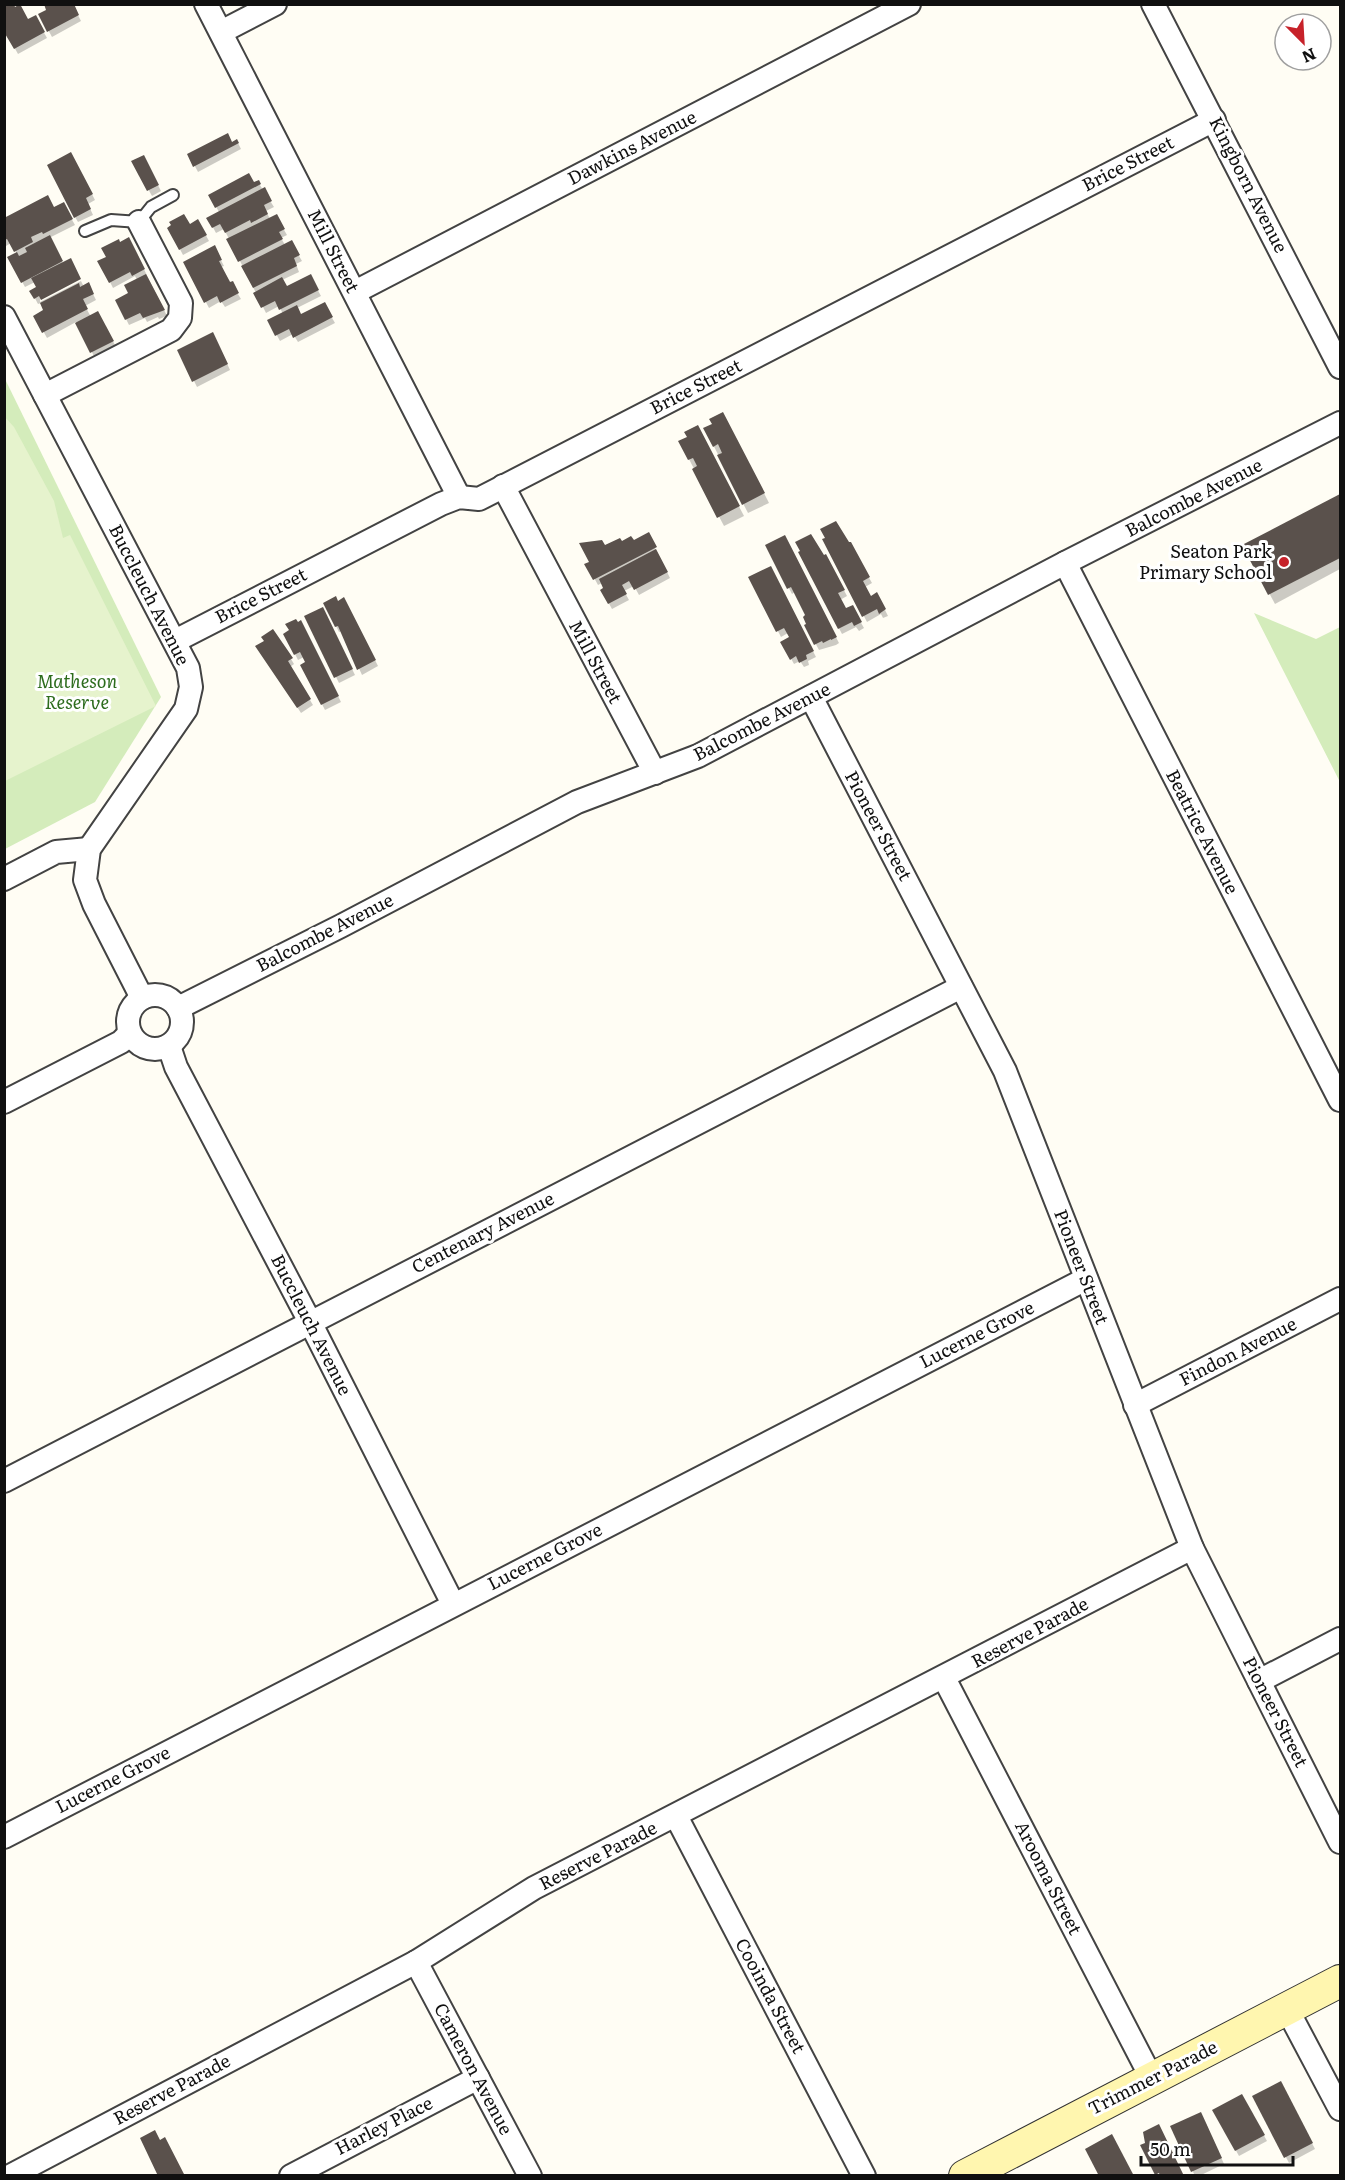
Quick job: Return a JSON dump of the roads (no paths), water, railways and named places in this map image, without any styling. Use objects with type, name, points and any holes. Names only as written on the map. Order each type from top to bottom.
[{"type":"main road","name":"Trimmer Parade","points":[[965,2175],[1341,1981]]},
{"type":"street","name":"Mill Street","points":[[206,4],[459,498]]},
{"type":"street","points":[[221,32],[274,4]]},
{"type":"street","name":"Dawkins Avenue","points":[[355,292],[909,4]]},
{"type":"street","name":"Kingborn Avenue","points":[[1154,4],[1341,366]]},
{"type":"street","name":"Brice Street","points":[[175,641],[420,515],[459,498],[479,499],[1214,120]]},
{"type":"street","points":[[45,395],[171,330],[180,318],[181,303],[139,222]]},
{"type":"street","name":"Buccleuch Avenue","points":[[4,317],[188,669],[190,687],[186,709],[89,849],[85,880],[94,904],[142,998]]},
{"type":"street","name":"Balcombe Avenue","points":[[178,1008],[341,926],[577,802],[698,756],[1065,563],[1341,423]]},
{"type":"street","name":"Mill Street","points":[[503,486],[655,773]]},
{"type":"street","name":"Beatrice Avenue","points":[[1065,563],[1341,1100]]},
{"type":"street","name":"Pioneer Street","points":[[811,697],[1005,1071],[1192,1548],[1341,1842]]},
{"type":"street","points":[[4,879],[56,852],[89,849]]},
{"type":"street","name":"Centenary Avenue","points":[[4,1481],[961,987]]},
{"type":"street","points":[[150,995],[166,997],[178,1008],[182,1024],[180,1033],[169,1046],[151,1050],[142,1047],[129,1034],[130,1010],[142,998],[150,995]]},
{"type":"street","points":[[4,1102],[121,1042],[129,1034]]},
{"type":"street","name":"Buccleuch Avenue","points":[[169,1046],[176,1067],[310,1322],[453,1604]]},
{"type":"street","name":"Lucerne Grove","points":[[4,1836],[1086,1279]]},
{"type":"street","name":"Findon Avenue","points":[[1135,1405],[1341,1299]]},
{"type":"street","name":"Reserve Parade","points":[[10,2175],[416,1962],[534,1888],[1192,1548]]},
{"type":"street","points":[[1259,1681],[1341,1639]]},
{"type":"street","name":"Arooma Street","points":[[944,1678],[1152,2079]]},
{"type":"street","name":"Cooinda Street","points":[[676,1816],[864,2175]]},
{"type":"street","name":"Cameron Avenue","points":[[416,1962],[530,2175]]},
{"type":"street","points":[[1287,2009],[1341,2109]]},
{"type":"street","name":"Harley Place","points":[[291,2175],[478,2078]]},
{"type":"lane","points":[[85,231],[111,220],[139,222],[151,207],[173,195]]},
{"type":"place","name":"Seaton Park Primary School","points":[[1284,562]]},
{"type":"park label","name":"Matheson Reserve","points":[[77,692]]}]
